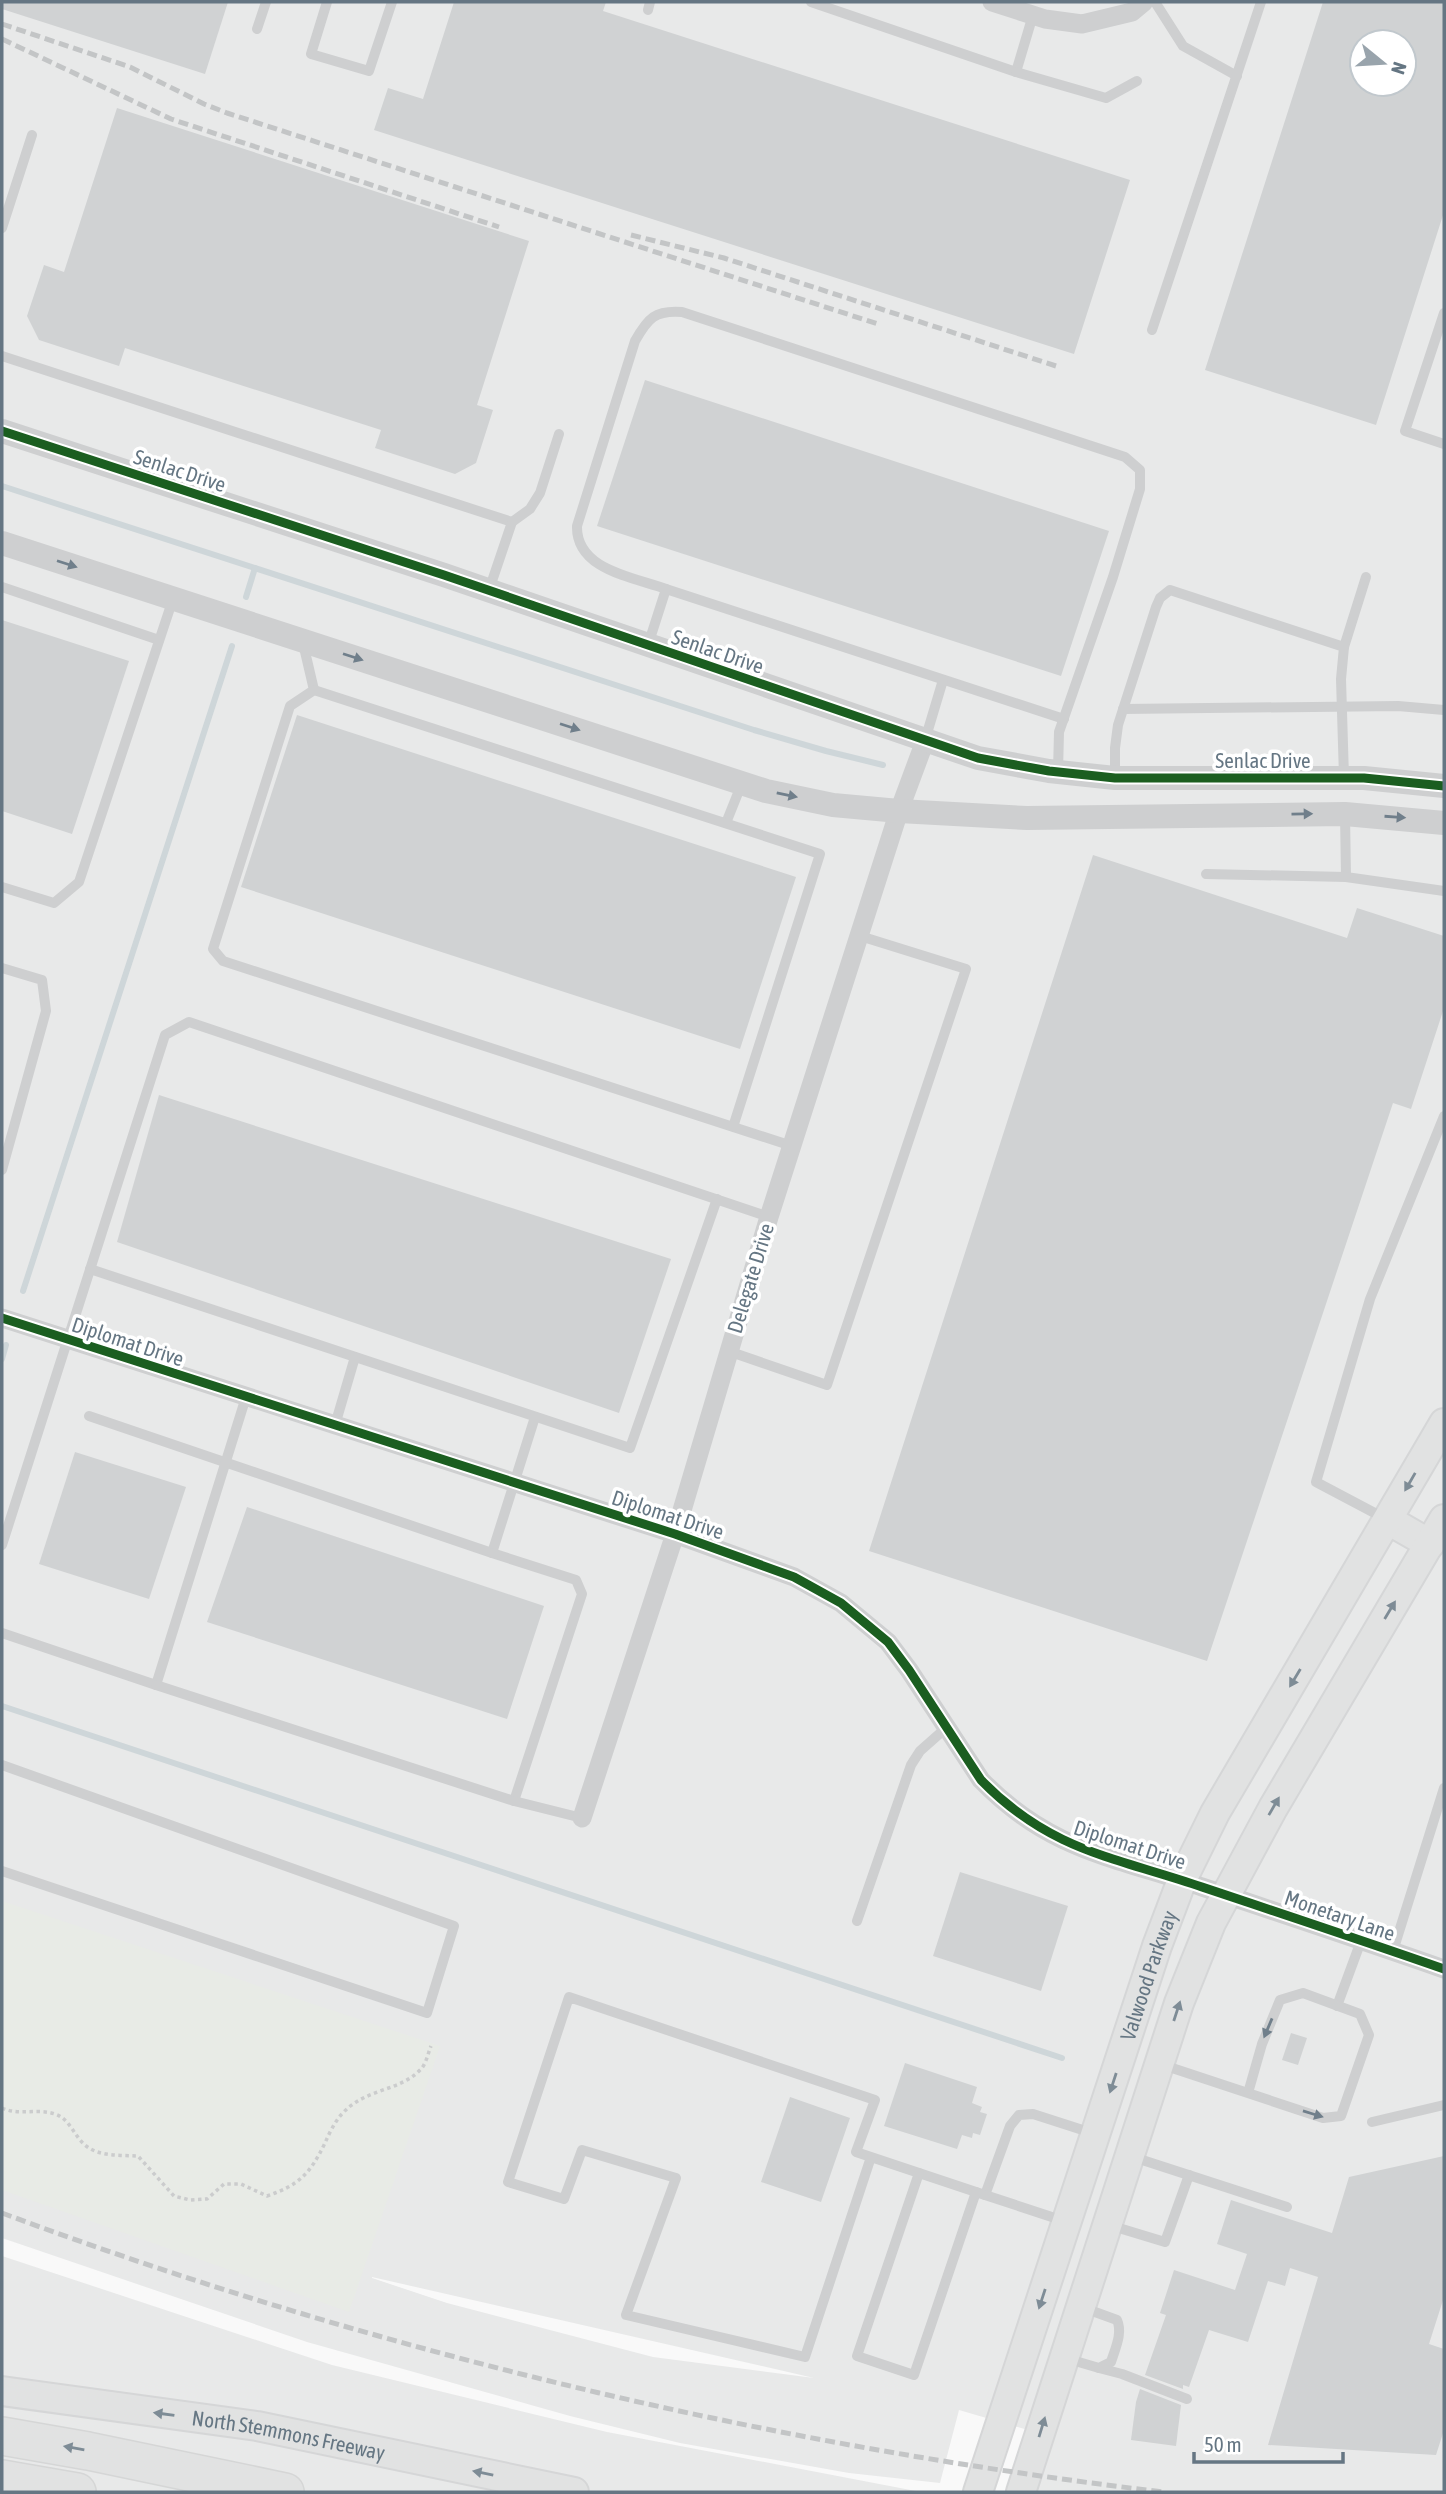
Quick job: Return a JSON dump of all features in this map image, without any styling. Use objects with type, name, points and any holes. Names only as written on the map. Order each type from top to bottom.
[{"type":"highway","points":[[2,2436],[285,2492]]},
{"type":"highway","points":[[2,2479],[77,2492]]},
{"type":"main road","name":"Valwood Parkway","points":[[978,2492],[1157,1946],[1182,1880],[1221,1803],[1444,1423]]},
{"type":"main road","name":"Valwood Parkway","points":[[1021,2492],[1193,1967],[1225,1894],[1273,1808],[1444,1519]]},
{"type":"main road","points":[[1388,1520],[1430,1544]]},
{"type":"main road","points":[[1096,2134],[1131,2151]]},
{"type":"main road","name":"North Stemmons Freeway","points":[[2,2391],[257,2426],[574,2492]]},
{"type":"street","points":[[992,2],[1033,15],[1082,24],[1132,12],[1144,2]]},
{"type":"street","name":"Senlac Drive","points":[[2,431],[489,590],[978,758],[1058,772],[1115,778],[1344,778],[1444,786]]},
{"type":"street","points":[[2,543],[766,791],[833,805],[1027,818],[1345,814],[1444,822]]},
{"type":"street","name":"Delegate Drive","points":[[583,1818],[675,1534],[769,1217],[899,811],[925,741]]},
{"type":"street","points":[[1344,778],[1345,814]]},
{"type":"street","name":"Diplomat Drive","points":[[2,1318],[675,1534],[794,1577],[841,1603],[876,1631],[899,1655],[981,1780],[1041,1829],[1093,1853],[1225,1894]]},
{"type":"street","name":"Monetary Lane","points":[[1225,1894],[1444,1969]]},
{"type":"lane","points":[[257,29],[266,2]]},
{"type":"lane","points":[[327,2],[311,54],[369,71],[392,2]]},
{"type":"lane","points":[[811,2],[844,7],[1016,72],[1106,98],[1137,81]]},
{"type":"lane","points":[[1155,2],[1182,46],[1237,76]]},
{"type":"lane","points":[[1152,330],[1261,2]]},
{"type":"lane","points":[[1016,72],[1033,15]]},
{"type":"lane","points":[[2,228],[32,135]]},
{"type":"lane","points":[[1058,772],[1059,732],[1064,719],[1140,489],[1140,470],[1125,457],[682,312],[665,311],[654,315],[635,341],[576,526],[576,536],[583,551],[594,563],[1064,719]]},
{"type":"lane","points":[[1444,313],[1405,431],[1444,444]]},
{"type":"lane","points":[[2,356],[512,522]]},
{"type":"lane","points":[[489,590],[512,522],[530,509],[540,493],[559,434]]},
{"type":"lane","points":[[1344,778],[1344,647],[1366,577]]},
{"type":"lane","points":[[2,587],[159,640]]},
{"type":"lane","points":[[648,645],[666,589]]},
{"type":"lane","points":[[1115,778],[1115,738],[1123,709],[1156,607],[1160,598],[1170,590],[1344,647]]},
{"type":"lane","points":[[2,887],[54,903],[79,883],[173,598]]},
{"type":"lane","points":[[303,640],[314,690]]},
{"type":"lane","points":[[925,741],[943,680]]},
{"type":"lane","points":[[314,690],[820,854],[733,1127]]},
{"type":"lane","points":[[314,690],[290,706],[213,949],[223,961],[792,1146]]},
{"type":"lane","points":[[1123,709],[1398,706],[1444,710]]},
{"type":"lane","points":[[726,823],[742,783]]},
{"type":"lane","points":[[1345,814],[1346,877]]},
{"type":"lane","points":[[1206,874],[1346,877],[1444,891]]},
{"type":"lane","points":[[728,1352],[827,1385],[966,969],[860,936]]},
{"type":"lane","points":[[2,968],[42,981],[46,1011],[2,1170]]},
{"type":"lane","points":[[2,1545],[165,1035],[189,1022],[769,1217]]},
{"type":"lane","points":[[1388,1520],[1316,1482],[1370,1299],[1444,1117]]},
{"type":"lane","points":[[90,1269],[630,1448],[717,1199]]},
{"type":"lane","points":[[335,1425],[355,1357]]},
{"type":"lane","points":[[156,1685],[246,1397]]},
{"type":"lane","points":[[89,1416],[576,1580],[582,1594],[514,1801]]},
{"type":"lane","points":[[492,1553],[535,1416]]},
{"type":"lane","points":[[2,1633],[514,1801],[583,1818]]},
{"type":"lane","points":[[857,1920],[911,1765],[920,1751],[946,1728]]},
{"type":"lane","points":[[2,1765],[454,1926],[426,2013],[2,1871]]},
{"type":"lane","points":[[1392,1951],[1444,1788]]},
{"type":"lane","points":[[1337,2006],[1361,1941]]},
{"type":"lane","points":[[1160,2063],[1248,2093],[1323,2118],[1341,2116],[1369,2035],[1360,2014],[1303,1993],[1280,2000],[1262,2044],[1248,2093]]},
{"type":"lane","points":[[871,2157],[805,2357],[626,2315],[676,2178],[582,2150],[564,2199],[508,2182],[569,1997],[875,2100],[856,2152],[1067,2222]]},
{"type":"lane","points":[[1372,2122],[1444,2105]]},
{"type":"lane","points":[[919,2173],[857,2357],[914,2375],[981,2194],[1010,2126],[1018,2115],[1033,2114],[1096,2134]]},
{"type":"lane","points":[[1131,2151],[1189,2175],[1286,2207]]},
{"type":"lane","points":[[1108,2225],[1165,2242],[1189,2175]]},
{"type":"lane","points":[[1080,2306],[1117,2320],[1120,2326],[1111,2362],[1099,2368]]},
{"type":"lane","points":[[1063,2358],[1122,2374],[1187,2399]]},
{"type":"path","points":[[2,2108],[23,2113],[40,2110],[59,2115],[85,2145],[104,2154],[138,2156],[174,2196],[190,2200],[206,2199],[224,2184],[241,2184],[267,2196],[288,2189],[303,2179],[341,2115],[363,2095],[387,2088],[422,2070],[431,2046]]},
{"type":"shaded area","points":[[2,2],[1444,2],[1444,2492],[1036,2492],[1052,2437],[959,2410],[940,2483],[849,2473],[680,2443],[570,2416],[307,2342],[2,2238]],"holes":[[[372,2277],[814,2378],[653,2357],[447,2303]]]},
{"type":"shaded area","points":[[2,1901],[440,2046],[349,2312],[2,2190]]},
{"type":"shaded area","points":[[2,2256],[332,2365],[607,2432],[921,2492],[25,2492],[2,2488]]},
{"type":"building","points":[[2,2],[228,2],[205,74],[2,9]]},
{"type":"building","points":[[454,2],[606,2],[603,11],[1130,180],[1074,354],[374,130],[388,88],[423,99]]},
{"type":"building","points":[[1323,2],[1444,2],[1444,212],[1376,425],[1205,370]]},
{"type":"building","points":[[117,108],[529,241],[477,405],[493,410],[476,463],[455,474],[375,448],[381,430],[125,348],[119,366],[39,340],[27,316],[44,265],[64,272]]},
{"type":"building","points":[[645,380],[1109,531],[1061,676],[597,526]]},
{"type":"building","points":[[2,620],[129,661],[72,834],[2,811]]},
{"type":"building","points":[[297,715],[796,877],[740,1049],[241,887]]},
{"type":"building","points":[[1093,855],[1347,938],[1357,908],[1444,936],[1444,1008],[1411,1109],[1393,1103],[1207,1661],[869,1551]]},
{"type":"building","points":[[159,1095],[671,1259],[619,1413],[117,1242]]},
{"type":"building","points":[[75,1452],[186,1487],[149,1599],[39,1564]]},
{"type":"building","points":[[247,1507],[544,1606],[507,1719],[207,1622]]},
{"type":"building","points":[[960,1872],[1068,1906],[1041,1991],[933,1956]]},
{"type":"building","points":[[1291,2033],[1307,2038],[1298,2065],[1282,2060]]},
{"type":"building","points":[[905,2063],[977,2087],[972,2103],[982,2107],[980,2112],[987,2114],[980,2135],[973,2133],[972,2138],[962,2135],[957,2149],[884,2126]]},
{"type":"building","points":[[790,2097],[850,2118],[821,2202],[761,2182]]},
{"type":"building","points":[[1444,2156],[1444,2297],[1429,2344],[1444,2349],[1444,2430],[1436,2455],[1268,2445],[1318,2277],[1290,2268],[1285,2286],[1268,2281],[1248,2342],[1209,2330],[1189,2387],[1183,2385],[1183,2389],[1145,2375],[1166,2315],[1160,2313],[1174,2270],[1235,2290],[1247,2254],[1217,2244],[1231,2200],[1332,2233],[1349,2177]]},
{"type":"building","points":[[1140,2389],[1181,2405],[1176,2446],[1131,2440]]},
{"type":"waterway","points":[[2,486],[754,730],[883,765]]},
{"type":"waterway","points":[[246,597],[255,568]]},
{"type":"waterway","points":[[23,1291],[232,646]]},
{"type":"waterway","points":[[2,1359],[6,1345]]},
{"type":"waterway","points":[[2,1706],[1062,2058]]},
{"type":"railway","points":[[2,24],[130,67],[227,113],[881,325]]},
{"type":"railway","points":[[2,39],[171,119],[499,227]]},
{"type":"railway","points":[[631,235],[724,258],[1056,366]]},
{"type":"railway","points":[[2,2213],[285,2309],[574,2387],[720,2420],[867,2448],[1163,2492]]},
{"type":"cycle path","points":[[2,431],[444,575],[978,758],[1049,771],[1115,778],[1364,778],[1444,786]]},
{"type":"cycle path","points":[[2,1318],[675,1534],[794,1577],[841,1603],[888,1642],[981,1780],[1032,1822],[1058,1837],[1112,1859],[1444,1969]]}]
